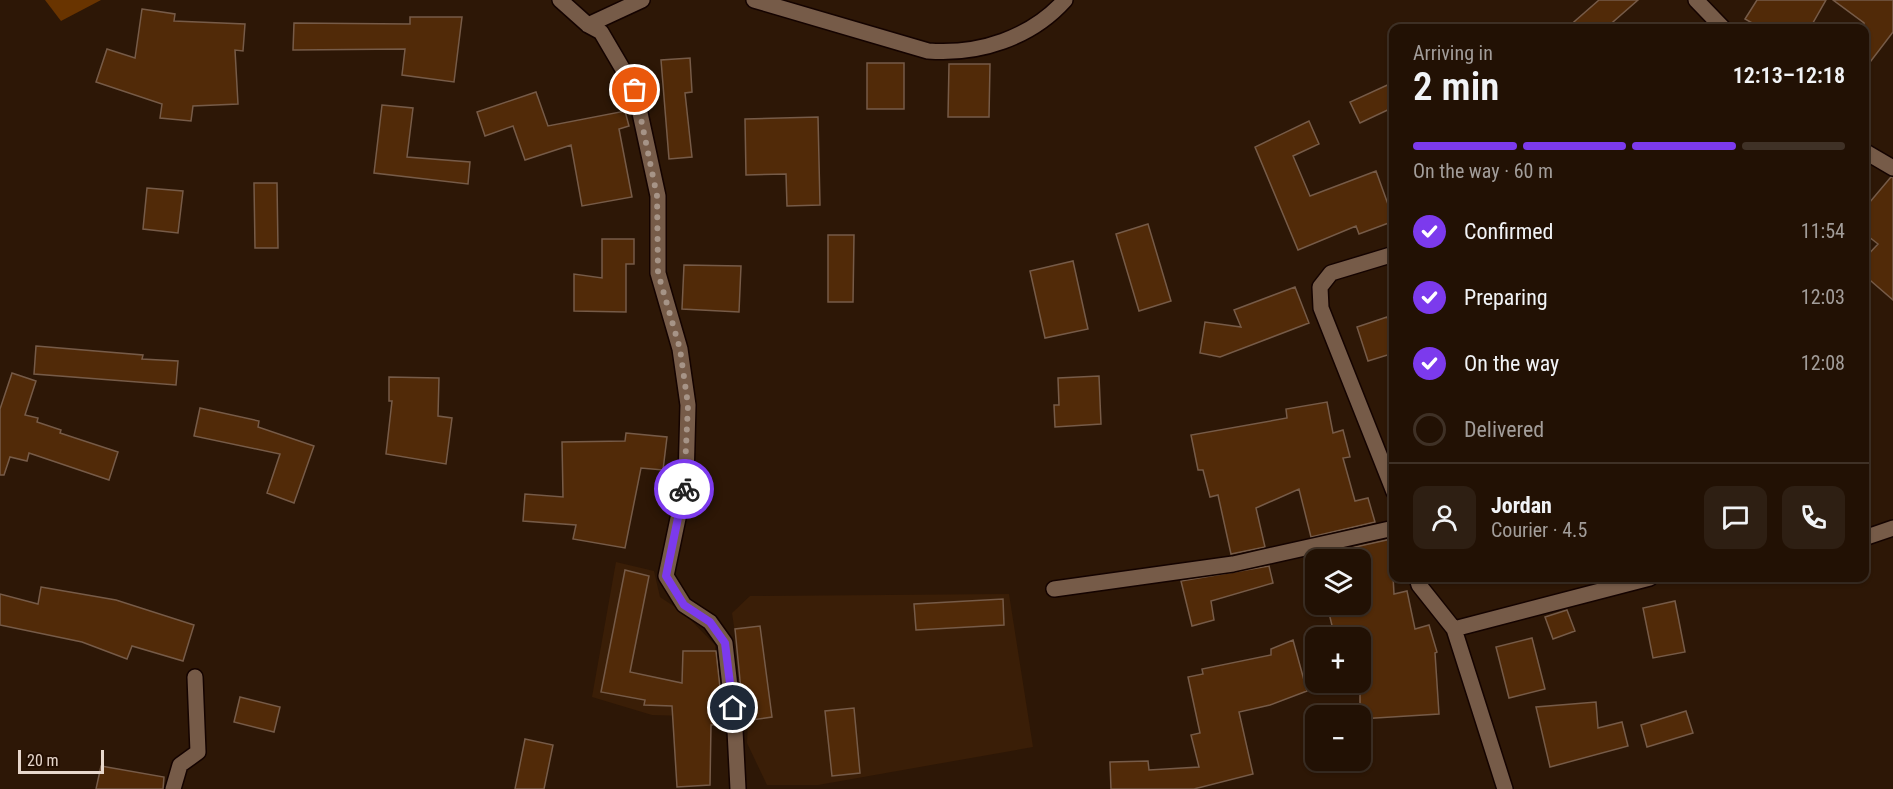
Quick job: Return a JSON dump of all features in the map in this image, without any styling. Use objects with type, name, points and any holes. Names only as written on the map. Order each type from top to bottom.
[{"type":"street","points":[[560,0],[588,25],[601,32],[635,90],[649,150],[657,196],[658,273],[680,349],[688,405],[686,480],[666,576],[684,605],[710,622],[725,643],[735,730],[738,789]]},
{"type":"street","points":[[588,25],[642,0]]},
{"type":"street","points":[[754,0],[777,4],[928,51],[958,53],[990,47],[1050,17],[1065,0]]},
{"type":"street","points":[[1696,0],[1719,24]]},
{"type":"street","points":[[1869,154],[1893,168]]},
{"type":"street","points":[[1389,256],[1331,273],[1320,287],[1321,308],[1389,479]]},
{"type":"street","points":[[1869,536],[1893,528]]},
{"type":"street","points":[[1054,589],[1233,564],[1389,529]]},
{"type":"street","points":[[1418,582],[1454,629],[1505,789]]},
{"type":"street","points":[[1454,629],[1635,582]]},
{"type":"street","points":[[173,789],[180,765],[198,752],[195,677]]},
{"type":"shaded area","points":[[45,0],[101,0],[61,21]]},
{"type":"shaded area","points":[[616,562],[654,571],[660,597],[684,613],[715,645],[716,717],[652,715],[592,697]]},
{"type":"shaded area","points":[[1009,594],[1033,747],[818,785],[767,785],[747,743],[748,720],[732,613],[750,596]]},
{"type":"building","points":[[1599,0],[1638,0],[1611,24],[1572,24]]},
{"type":"building","points":[[1757,0],[1826,0],[1812,24],[1754,24],[1745,19]]},
{"type":"building","points":[[1833,0],[1893,0],[1893,32],[1869,63],[1869,24],[1864,23]]},
{"type":"building","points":[[142,9],[175,14],[174,21],[245,24],[243,51],[235,50],[238,104],[193,106],[191,121],[160,118],[162,104],[96,82],[107,49],[135,58]]},
{"type":"building","points":[[410,17],[462,17],[454,82],[402,75],[405,49],[293,50],[294,23],[410,24]]},
{"type":"building","points":[[690,58],[692,92],[685,93],[692,157],[669,159],[661,60]]},
{"type":"building","points":[[867,63],[904,63],[904,109],[867,109]]},
{"type":"building","points":[[949,64],[990,64],[989,117],[948,117]]},
{"type":"building","points":[[1389,84],[1389,109],[1360,123],[1350,102]]},
{"type":"building","points":[[536,92],[548,126],[625,111],[629,126],[619,129],[632,197],[582,206],[571,145],[525,160],[513,126],[485,136],[477,112]]},
{"type":"building","points":[[382,105],[413,108],[407,157],[470,162],[468,184],[374,173]]},
{"type":"building","points":[[818,117],[820,205],[787,206],[786,174],[746,175],[745,119]]},
{"type":"building","points":[[1309,121],[1319,144],[1293,156],[1310,196],[1376,171],[1389,207],[1389,223],[1359,234],[1356,226],[1298,250],[1255,147]]},
{"type":"building","points":[[1891,177],[1893,178],[1893,300],[1869,279],[1869,254],[1878,244],[1869,237],[1869,203]]},
{"type":"building","points":[[254,183],[277,183],[278,248],[255,248]]},
{"type":"building","points":[[147,188],[183,191],[178,233],[143,229]]},
{"type":"building","points":[[1148,224],[1171,301],[1139,311],[1116,234]]},
{"type":"building","points":[[828,235],[854,235],[853,302],[828,302]]},
{"type":"building","points":[[602,239],[634,239],[634,264],[626,264],[626,312],[574,311],[574,274],[602,278]]},
{"type":"building","points":[[1073,261],[1088,329],[1045,338],[1030,271]]},
{"type":"building","points":[[684,265],[741,266],[739,312],[682,309]]},
{"type":"building","points":[[1295,287],[1309,323],[1220,357],[1200,353],[1205,322],[1241,327],[1234,310]]},
{"type":"building","points":[[1387,317],[1389,355],[1368,361],[1357,327]]},
{"type":"building","points":[[36,346],[143,355],[142,359],[178,361],[176,385],[34,374]]},
{"type":"building","points":[[12,373],[36,381],[25,415],[38,418],[37,422],[61,430],[60,433],[118,452],[109,480],[29,453],[27,461],[10,457],[4,475],[0,475],[0,409]]},
{"type":"building","points":[[1099,376],[1101,424],[1055,427],[1054,405],[1059,405],[1058,378]]},
{"type":"building","points":[[389,377],[439,378],[438,416],[452,418],[446,464],[386,454],[392,401],[389,401]]},
{"type":"building","points":[[1327,402],[1333,433],[1343,430],[1350,457],[1343,458],[1355,501],[1368,498],[1375,522],[1311,537],[1299,489],[1256,508],[1265,547],[1231,554],[1218,495],[1210,497],[1203,470],[1198,470],[1191,435],[1287,418],[1286,409]]},
{"type":"building","points":[[200,408],[259,421],[258,427],[314,446],[294,503],[267,493],[280,454],[194,436]]},
{"type":"building","points":[[626,433],[667,437],[663,470],[641,468],[625,548],[573,539],[576,525],[523,521],[525,494],[563,497],[562,442],[625,441]]},
{"type":"building","points":[[1389,539],[1389,582],[1393,582],[1394,594],[1407,591],[1415,629],[1429,625],[1437,652],[1435,653],[1439,714],[1371,718],[1371,705],[1360,705],[1360,693],[1371,693],[1371,627],[1332,627],[1329,615],[1371,615],[1371,549],[1346,549]]},
{"type":"building","points":[[1269,566],[1273,583],[1211,601],[1214,620],[1192,626],[1181,581]]},
{"type":"building","points":[[625,570],[649,576],[630,672],[682,683],[683,651],[716,651],[724,724],[711,725],[710,785],[677,787],[672,706],[644,705],[645,700],[601,692]]},
{"type":"building","points":[[41,587],[116,600],[194,625],[183,661],[132,646],[127,659],[82,642],[0,625],[0,594],[38,604]]},
{"type":"building","points":[[1003,599],[1004,625],[916,630],[914,604]]},
{"type":"building","points":[[1675,601],[1685,652],[1653,658],[1643,608]]},
{"type":"building","points":[[1567,610],[1575,631],[1553,639],[1545,617]]},
{"type":"building","points":[[760,626],[772,717],[744,721],[735,629]]},
{"type":"building","points":[[1532,638],[1545,689],[1509,698],[1496,647]]},
{"type":"building","points":[[1293,640],[1305,684],[1305,692],[1270,705],[1239,712],[1253,774],[1194,789],[1111,789],[1110,762],[1148,761],[1149,770],[1199,767],[1191,735],[1200,733],[1188,677],[1203,674],[1202,669],[1271,655],[1271,649]]},
{"type":"building","points":[[240,697],[280,707],[274,732],[234,722]]},
{"type":"building","points":[[1596,702],[1598,728],[1622,722],[1628,746],[1550,767],[1536,707]]},
{"type":"building","points":[[854,708],[860,773],[832,776],[825,711]]},
{"type":"building","points":[[1686,711],[1693,733],[1647,747],[1641,725]]},
{"type":"building","points":[[525,739],[553,745],[544,789],[515,789]]},
{"type":"building","points":[[101,766],[164,777],[163,789],[96,789]]},
{"type":"way so far","points":[[635,90],[657,196],[658,273],[680,349],[688,405],[684,489]]},
{"type":"route","points":[[684,489],[666,576],[684,605],[710,622],[725,643],[733,708]]}]
